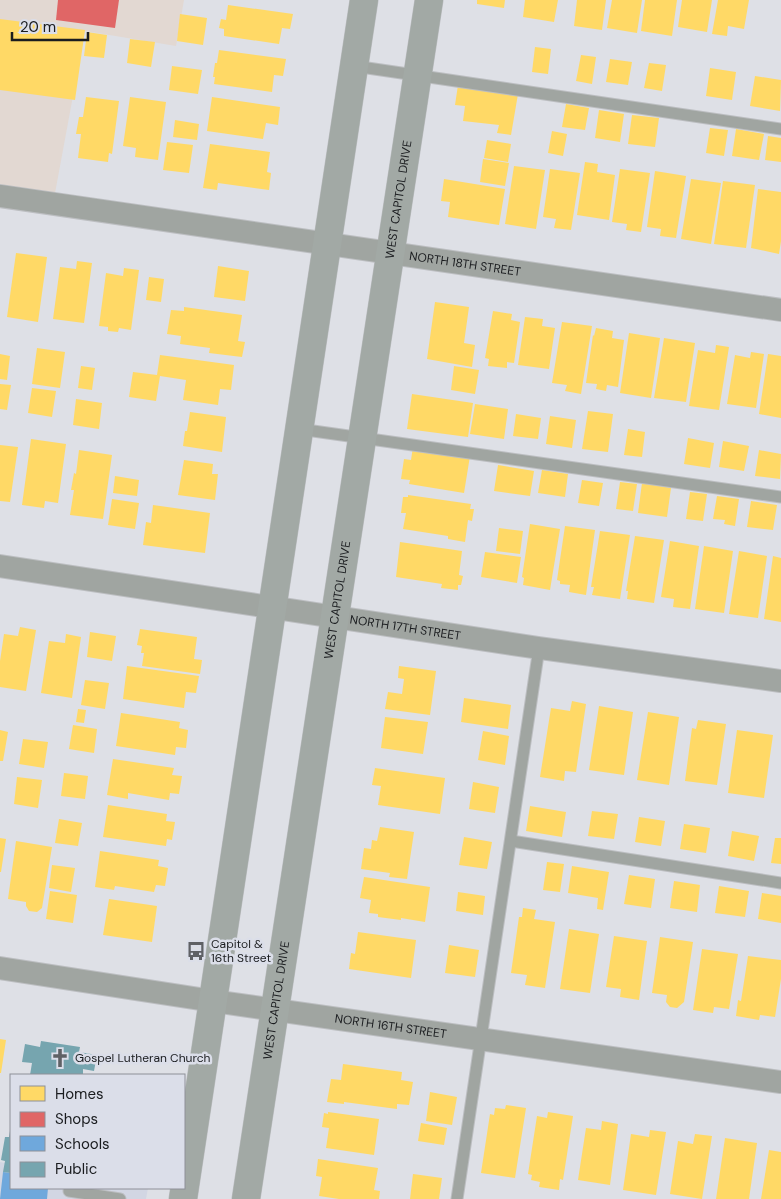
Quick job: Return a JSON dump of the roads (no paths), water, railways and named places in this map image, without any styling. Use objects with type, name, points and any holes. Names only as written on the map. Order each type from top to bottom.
[{"type":"main road","points":[[185,1186],[364,0]]},
{"type":"main road","name":"WEST CAPITOL DRIVE","points":[[246,1199],[429,0]]},
{"type":"street","name":"NORTH 18TH STREET","points":[[0,196],[781,310]]},
{"type":"street","name":"NORTH 17TH STREET","points":[[0,566],[539,648],[781,681]]},
{"type":"street","name":"NORTH 16TH STREET","points":[[0,968],[781,1082]]},
{"type":"lane","points":[[354,66],[417,77],[781,128]]},
{"type":"lane","points":[[299,429],[781,497]]},
{"type":"lane","points":[[458,1199],[539,648]]},
{"type":"lane","points":[[511,841],[781,883]]},
{"type":"lane","points":[[68,1191],[120,1199]]},
{"type":"place","name":"Capitol & 16th Street","points":[[196,951]]},
{"type":"place","name":"Gospel Lutheran Church","points":[[60,1058]]}]
